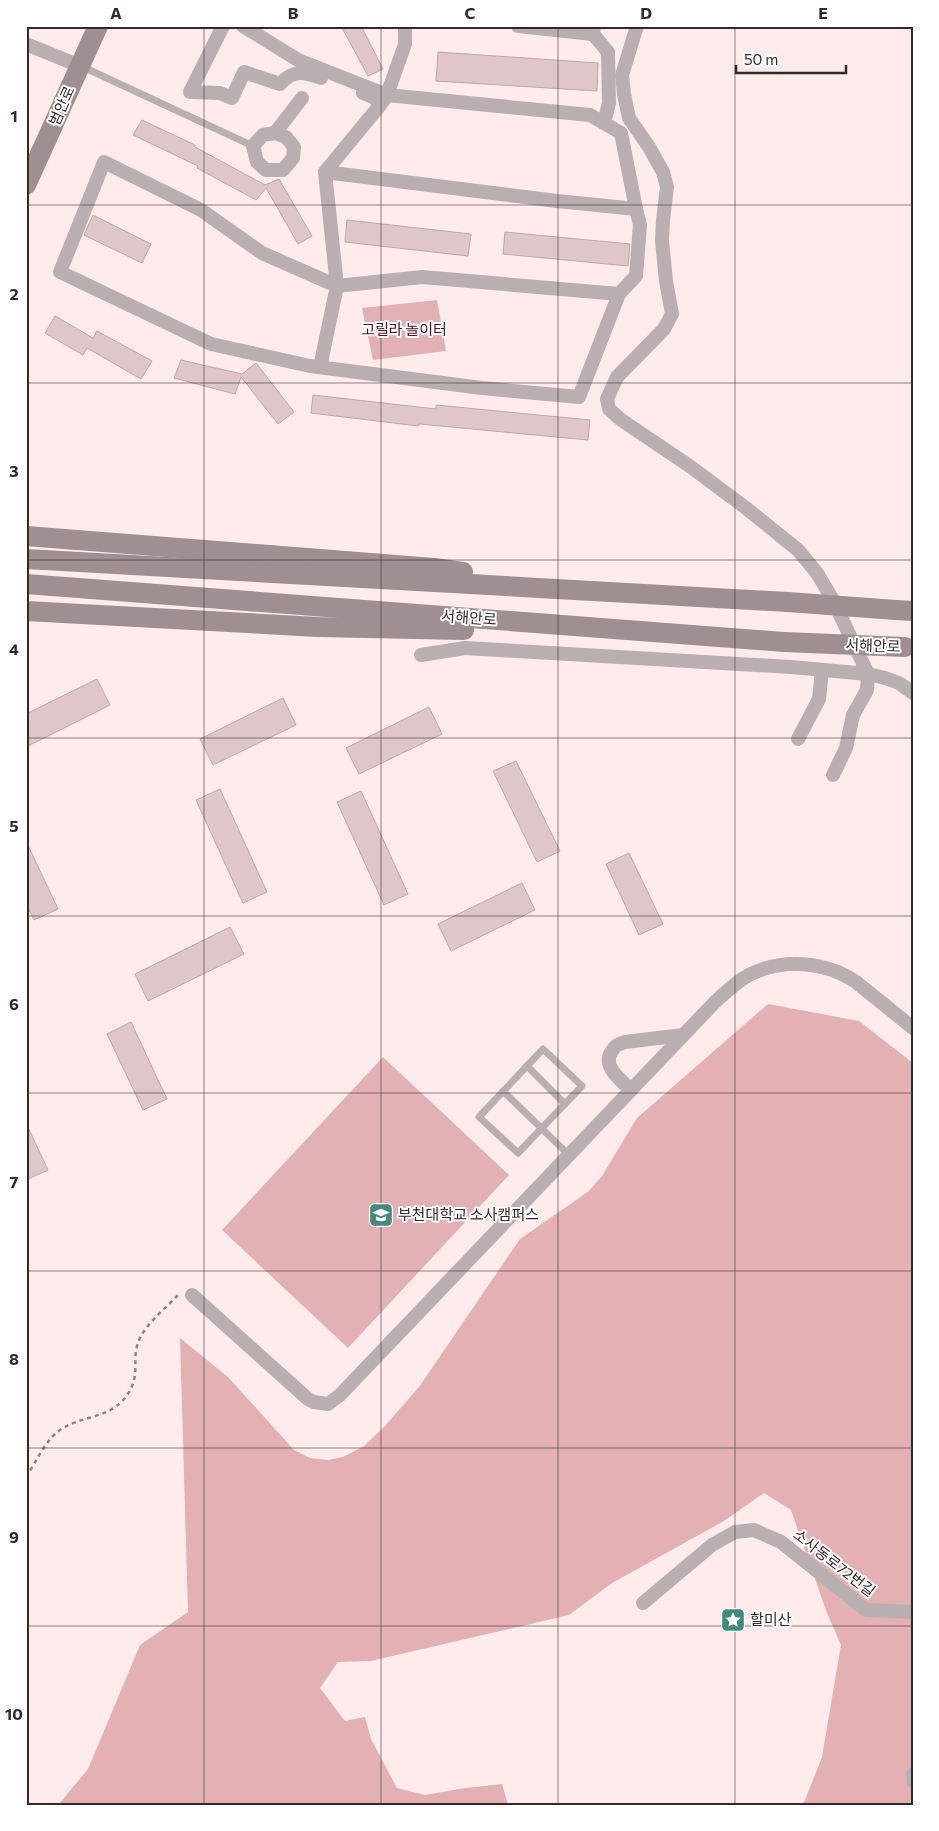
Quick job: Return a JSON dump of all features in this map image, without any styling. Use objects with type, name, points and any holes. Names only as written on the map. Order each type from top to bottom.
[{"type":"main road","name":"범안로","points":[[26,185],[98,26]]},
{"type":"main road","points":[[26,536],[434,568],[583,591]]},
{"type":"main road","points":[[26,559],[904,610]]},
{"type":"main road","name":"서해안로","points":[[26,584],[784,642],[909,647]]},
{"type":"main road","points":[[26,611],[318,628],[474,630],[581,627]]},
{"type":"street","points":[[223,26],[190,92],[220,93],[232,98],[244,72],[280,84],[288,76],[304,72],[373,97],[384,99],[590,115],[621,133],[640,225],[636,276],[620,294],[579,397],[482,388],[320,367],[211,344],[60,272],[104,162],[201,210],[262,253],[337,286],[422,277],[620,294]]},
{"type":"street","points":[[243,26],[298,60],[384,99]]},
{"type":"street","points":[[320,367],[337,286],[325,172],[384,99],[405,44],[405,26]]},
{"type":"street","points":[[518,26],[594,30],[608,52],[609,103],[604,123]]},
{"type":"street","points":[[637,26],[622,75],[624,94],[629,118],[664,172],[667,188],[662,241],[672,314],[664,329],[617,377],[607,399],[609,409],[620,419],[691,467],[798,550],[818,573],[868,674],[867,690],[853,715],[846,748],[833,775]]},
{"type":"street","points":[[26,44],[80,66]]},
{"type":"street","points":[[274,132],[286,137],[294,147],[293,158],[283,170],[266,170],[257,162],[252,146],[263,135],[274,132],[302,98]]},
{"type":"street","points":[[325,172],[636,209]]},
{"type":"street","points":[[421,655],[465,648],[822,670],[868,674],[885,678],[899,683],[913,693]]},
{"type":"street","points":[[798,739],[819,699],[822,670]]},
{"type":"street","points":[[192,1295],[308,1399],[328,1404],[340,1395],[726,992],[747,976],[772,966],[796,964],[821,967],[846,975],[913,1028]]},
{"type":"street","points":[[631,1090],[610,1067],[608,1061],[609,1054],[614,1048],[618,1044],[625,1042],[683,1036]]},
{"type":"street","name":"소사동로72번길","points":[[643,1603],[712,1545],[735,1532],[754,1530],[781,1542],[866,1610],[913,1612]]},
{"type":"street","points":[[913,1774],[913,1781]]},
{"type":"lane","points":[[80,66],[252,146]]},
{"type":"lane","points":[[543,1049],[582,1086],[518,1154],[479,1117],[527,1066],[543,1049]]},
{"type":"lane","points":[[527,1066],[565,1104]]},
{"type":"lane","points":[[503,1091],[569,1155]]},
{"type":"path","points":[[26,1477],[53,1436],[80,1420],[110,1412],[124,1400],[136,1380],[137,1347],[145,1330],[184,1288],[192,1295]]},
{"type":"green space","name":"고릴라 놀이터","points":[[437,300],[446,351],[373,360],[362,308]]},
{"type":"green space","points":[[383,1057],[509,1175],[348,1348],[222,1230]]},
{"type":"shaded area","points":[[768,1004],[859,1021],[913,1063],[913,1805],[801,1805],[805,1800],[822,1757],[841,1645],[827,1613],[791,1510],[764,1493],[724,1521],[612,1583],[569,1615],[371,1661],[338,1662],[320,1688],[345,1721],[365,1717],[371,1739],[397,1788],[425,1795],[502,1784],[508,1805],[58,1805],[88,1769],[140,1645],[188,1612],[180,1338],[228,1377],[294,1450],[310,1458],[328,1460],[343,1457],[364,1446],[385,1426],[419,1387],[520,1239],[589,1191],[602,1176],[637,1118]]},
{"type":"building","points":[[341,26],[361,26],[383,69],[368,76]]},
{"type":"building","points":[[438,52],[598,63],[597,91],[436,81]]},
{"type":"building","points":[[142,120],[195,145],[195,147],[265,185],[279,179],[312,236],[298,244],[266,188],[256,200],[197,168],[198,166],[133,135]]},
{"type":"building","points":[[93,215],[151,244],[142,263],[84,235]]},
{"type":"building","points":[[347,220],[471,234],[468,256],[345,242]]},
{"type":"building","points":[[505,232],[630,244],[628,266],[503,254]]},
{"type":"building","points":[[55,316],[93,338],[97,331],[152,361],[141,379],[87,348],[83,355],[45,333]]},
{"type":"building","points":[[181,360],[242,374],[256,363],[294,412],[278,424],[241,377],[235,394],[174,378]]},
{"type":"building","points":[[313,395],[436,409],[436,405],[590,420],[588,440],[419,424],[418,426],[311,413]]},
{"type":"building","points":[[97,679],[110,705],[26,747],[26,714]]},
{"type":"building","points":[[283,698],[296,725],[213,765],[200,739]]},
{"type":"building","points":[[429,707],[442,734],[359,774],[346,748]]},
{"type":"building","points":[[516,761],[560,851],[537,862],[493,771]]},
{"type":"building","points":[[220,789],[267,892],[243,903],[196,800]]},
{"type":"building","points":[[361,791],[408,894],[384,905],[337,802]]},
{"type":"building","points":[[26,841],[58,909],[34,920],[26,904]]},
{"type":"building","points":[[629,853],[663,924],[639,935],[606,864]]},
{"type":"building","points":[[522,883],[535,910],[451,951],[438,924]]},
{"type":"building","points":[[230,927],[244,954],[148,1001],[135,974]]},
{"type":"building","points":[[131,1022],[167,1099],[143,1110],[107,1034]]},
{"type":"building","points":[[26,1123],[48,1170],[26,1180]]},
{"type":"place","name":"부천대학교 소사캠퍼스","points":[[381,1215]]},
{"type":"place","name":"할미산","points":[[733,1620]]}]
